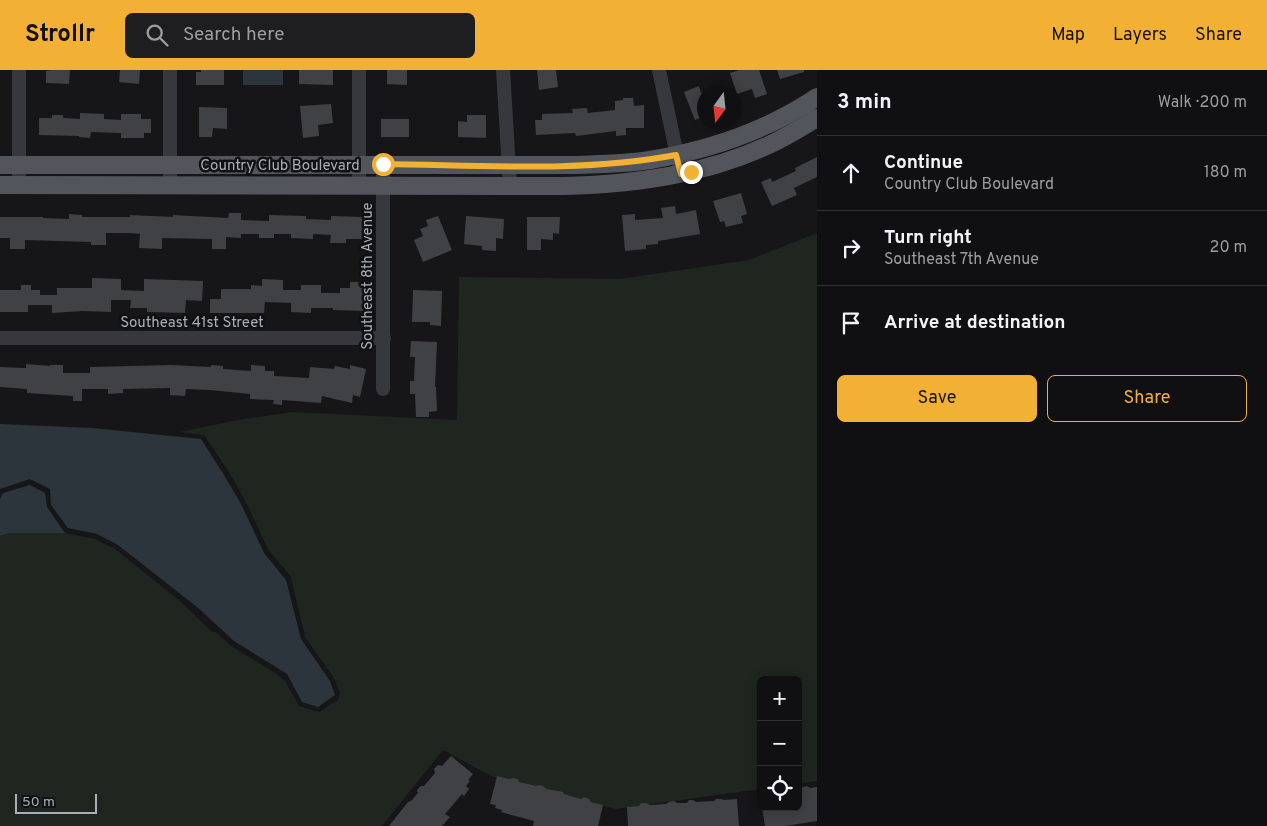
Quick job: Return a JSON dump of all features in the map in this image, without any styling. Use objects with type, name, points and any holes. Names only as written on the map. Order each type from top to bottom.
[{"type":"main road","name":"Country Club Boulevard","points":[[0,165],[615,164],[676,155],[716,144],[742,135],[782,117],[817,97]]},
{"type":"main road","name":"Country Club Boulevard","points":[[0,185],[510,186],[587,185],[633,182],[681,174],[713,166],[776,141],[817,118]]},
{"type":"street","points":[[19,70],[19,185]]},
{"type":"street","points":[[170,70],[170,185]]},
{"type":"street","name":"Southeast 8th Avenue","points":[[359,70],[359,185]]},
{"type":"street","points":[[503,70],[510,186]]},
{"type":"street","points":[[659,70],[681,174]]},
{"type":"street","name":"Southeast 8th Avenue","points":[[383,164],[383,389]]},
{"type":"street","name":"Southeast 41st Street","points":[[0,338],[384,338]]},
{"type":"shaded area","points":[[243,70],[283,70],[283,85],[243,85]]},
{"type":"shaded area","points":[[817,233],[817,781],[802,783],[802,676],[757,676],[757,790],[616,809],[491,776],[443,750],[382,826],[0,826],[0,536],[9,533],[65,533],[95,539],[115,549],[180,601],[211,631],[217,633],[231,646],[277,674],[285,681],[299,706],[319,712],[338,700],[340,693],[334,678],[305,637],[291,577],[268,549],[246,502],[229,472],[204,435],[180,432],[238,420],[292,412],[457,420],[459,277],[620,279],[749,260]]},
{"type":"shaded area","points":[[0,424],[92,428],[201,439],[241,504],[264,553],[286,580],[301,639],[330,681],[335,695],[318,707],[302,702],[287,674],[234,641],[197,607],[118,545],[97,534],[68,528],[51,505],[50,489],[30,479],[0,489]]},
{"type":"shaded area","points":[[30,485],[45,493],[47,507],[65,533],[9,533],[0,536],[0,499],[3,493]]},
{"type":"building","points":[[70,70],[69,84],[46,83],[46,71]]},
{"type":"building","points":[[120,70],[140,70],[139,84],[119,82]]},
{"type":"building","points":[[201,70],[224,70],[224,85],[196,85],[196,72],[201,72]]},
{"type":"building","points":[[299,70],[333,70],[333,85],[299,84]]},
{"type":"building","points":[[387,70],[407,70],[407,85],[387,84]]},
{"type":"building","points":[[537,70],[556,70],[558,87],[539,90]]},
{"type":"building","points":[[739,70],[759,70],[767,94],[755,98],[752,89],[742,92],[742,85],[734,85],[730,73]]},
{"type":"building","points":[[777,70],[804,70],[804,72],[780,79]]},
{"type":"building","points":[[697,87],[697,119],[695,120],[684,92]]},
{"type":"building","points":[[623,98],[633,98],[634,106],[644,105],[644,128],[626,128],[626,135],[616,136],[616,131],[576,136],[575,133],[536,135],[535,120],[542,120],[542,114],[573,113],[572,109],[587,108],[588,113],[615,110],[615,101],[623,100]]},
{"type":"building","points":[[331,104],[333,123],[318,125],[319,136],[303,138],[300,106]]},
{"type":"building","points":[[199,107],[227,108],[227,129],[213,128],[212,137],[199,137]]},
{"type":"building","points":[[80,113],[104,114],[104,119],[121,120],[121,114],[141,114],[141,119],[151,119],[151,133],[144,133],[144,138],[121,138],[121,133],[91,132],[90,138],[39,135],[39,118],[52,118],[52,115],[63,115],[63,118],[80,119]]},
{"type":"building","points":[[467,115],[486,115],[486,138],[458,137],[458,121],[467,122]]},
{"type":"building","points":[[381,119],[409,119],[409,137],[381,137]]},
{"type":"building","points":[[817,157],[817,177],[794,188],[797,195],[772,206],[761,182],[771,178],[772,182],[796,171],[795,168]]},
{"type":"building","points":[[741,193],[747,214],[741,216],[743,223],[726,227],[724,221],[720,222],[713,201]]},
{"type":"building","points":[[675,206],[676,214],[696,210],[700,234],[658,241],[658,244],[646,245],[646,249],[625,251],[622,215],[635,214],[635,220],[663,218],[661,208]]},
{"type":"building","points":[[229,213],[241,213],[241,220],[269,221],[269,215],[306,216],[306,219],[331,220],[331,216],[363,217],[362,239],[346,239],[346,243],[330,243],[331,235],[313,234],[313,239],[291,238],[291,234],[274,234],[274,238],[259,238],[259,234],[241,234],[241,238],[226,237],[226,249],[212,249],[212,239],[162,238],[162,249],[139,248],[140,234],[106,233],[106,245],[91,245],[91,242],[25,240],[25,249],[10,249],[10,238],[0,238],[0,217],[69,219],[69,214],[82,215],[82,217],[130,217],[130,215],[173,217],[173,215],[228,218]]},
{"type":"building","points":[[438,216],[452,250],[423,262],[414,240],[423,236],[420,229],[428,226],[426,220]]},
{"type":"building","points":[[466,216],[504,219],[503,239],[496,238],[496,251],[482,250],[482,246],[464,244]]},
{"type":"building","points":[[527,217],[560,217],[559,234],[553,233],[553,240],[541,239],[541,250],[527,250]]},
{"type":"building","points":[[92,278],[121,279],[121,290],[144,291],[144,279],[203,281],[202,301],[186,300],[185,313],[147,312],[147,308],[130,308],[131,300],[111,300],[111,312],[52,313],[52,305],[28,305],[28,312],[0,312],[0,290],[21,290],[21,285],[31,285],[31,290],[40,290],[40,295],[57,295],[57,288],[92,288]]},
{"type":"building","points":[[262,279],[283,280],[283,290],[301,290],[301,285],[321,285],[321,293],[340,293],[340,288],[350,288],[350,282],[366,282],[366,311],[311,308],[311,313],[291,312],[291,303],[265,302],[264,313],[210,313],[210,299],[221,299],[221,289],[251,289],[251,285],[262,286]]},
{"type":"building","points":[[413,290],[442,291],[441,326],[430,325],[430,322],[412,322]]},
{"type":"building","points":[[411,341],[437,342],[435,387],[437,411],[429,412],[429,417],[416,417],[415,394],[410,394],[410,381],[414,381],[415,357],[410,357]]},
{"type":"building","points":[[26,364],[63,365],[63,373],[90,373],[90,367],[171,365],[211,367],[211,365],[223,366],[223,369],[251,371],[251,365],[265,366],[265,371],[274,371],[274,376],[309,378],[310,367],[334,369],[335,366],[350,369],[350,365],[366,369],[360,397],[353,395],[352,403],[322,396],[321,403],[282,400],[282,405],[273,404],[274,400],[250,399],[250,394],[210,390],[186,389],[185,396],[170,395],[170,388],[123,389],[123,393],[108,394],[108,389],[82,389],[82,401],[73,401],[73,396],[27,393],[27,389],[0,387],[0,367],[26,368]]},
{"type":"building","points":[[451,756],[473,774],[466,786],[469,789],[464,796],[462,794],[445,814],[450,817],[442,826],[389,826],[408,802],[418,793],[417,790],[424,786],[435,773],[434,769],[438,765],[442,766]]},
{"type":"building","points":[[497,776],[518,779],[519,782],[543,786],[546,789],[563,792],[564,794],[581,799],[584,797],[591,802],[603,805],[598,826],[533,826],[534,821],[501,812],[502,810],[495,808],[496,805],[490,804]]},
{"type":"building","points":[[803,787],[817,787],[817,821],[785,826],[765,826],[763,811],[802,811]]},
{"type":"building","points":[[716,799],[737,799],[739,826],[628,826],[627,807],[639,806],[641,803],[650,805],[666,804],[674,801],[677,803],[687,803],[689,800],[696,802],[714,801]]},
{"type":"route","points":[[383,164],[615,164],[676,155],[681,174],[691,172]]}]
